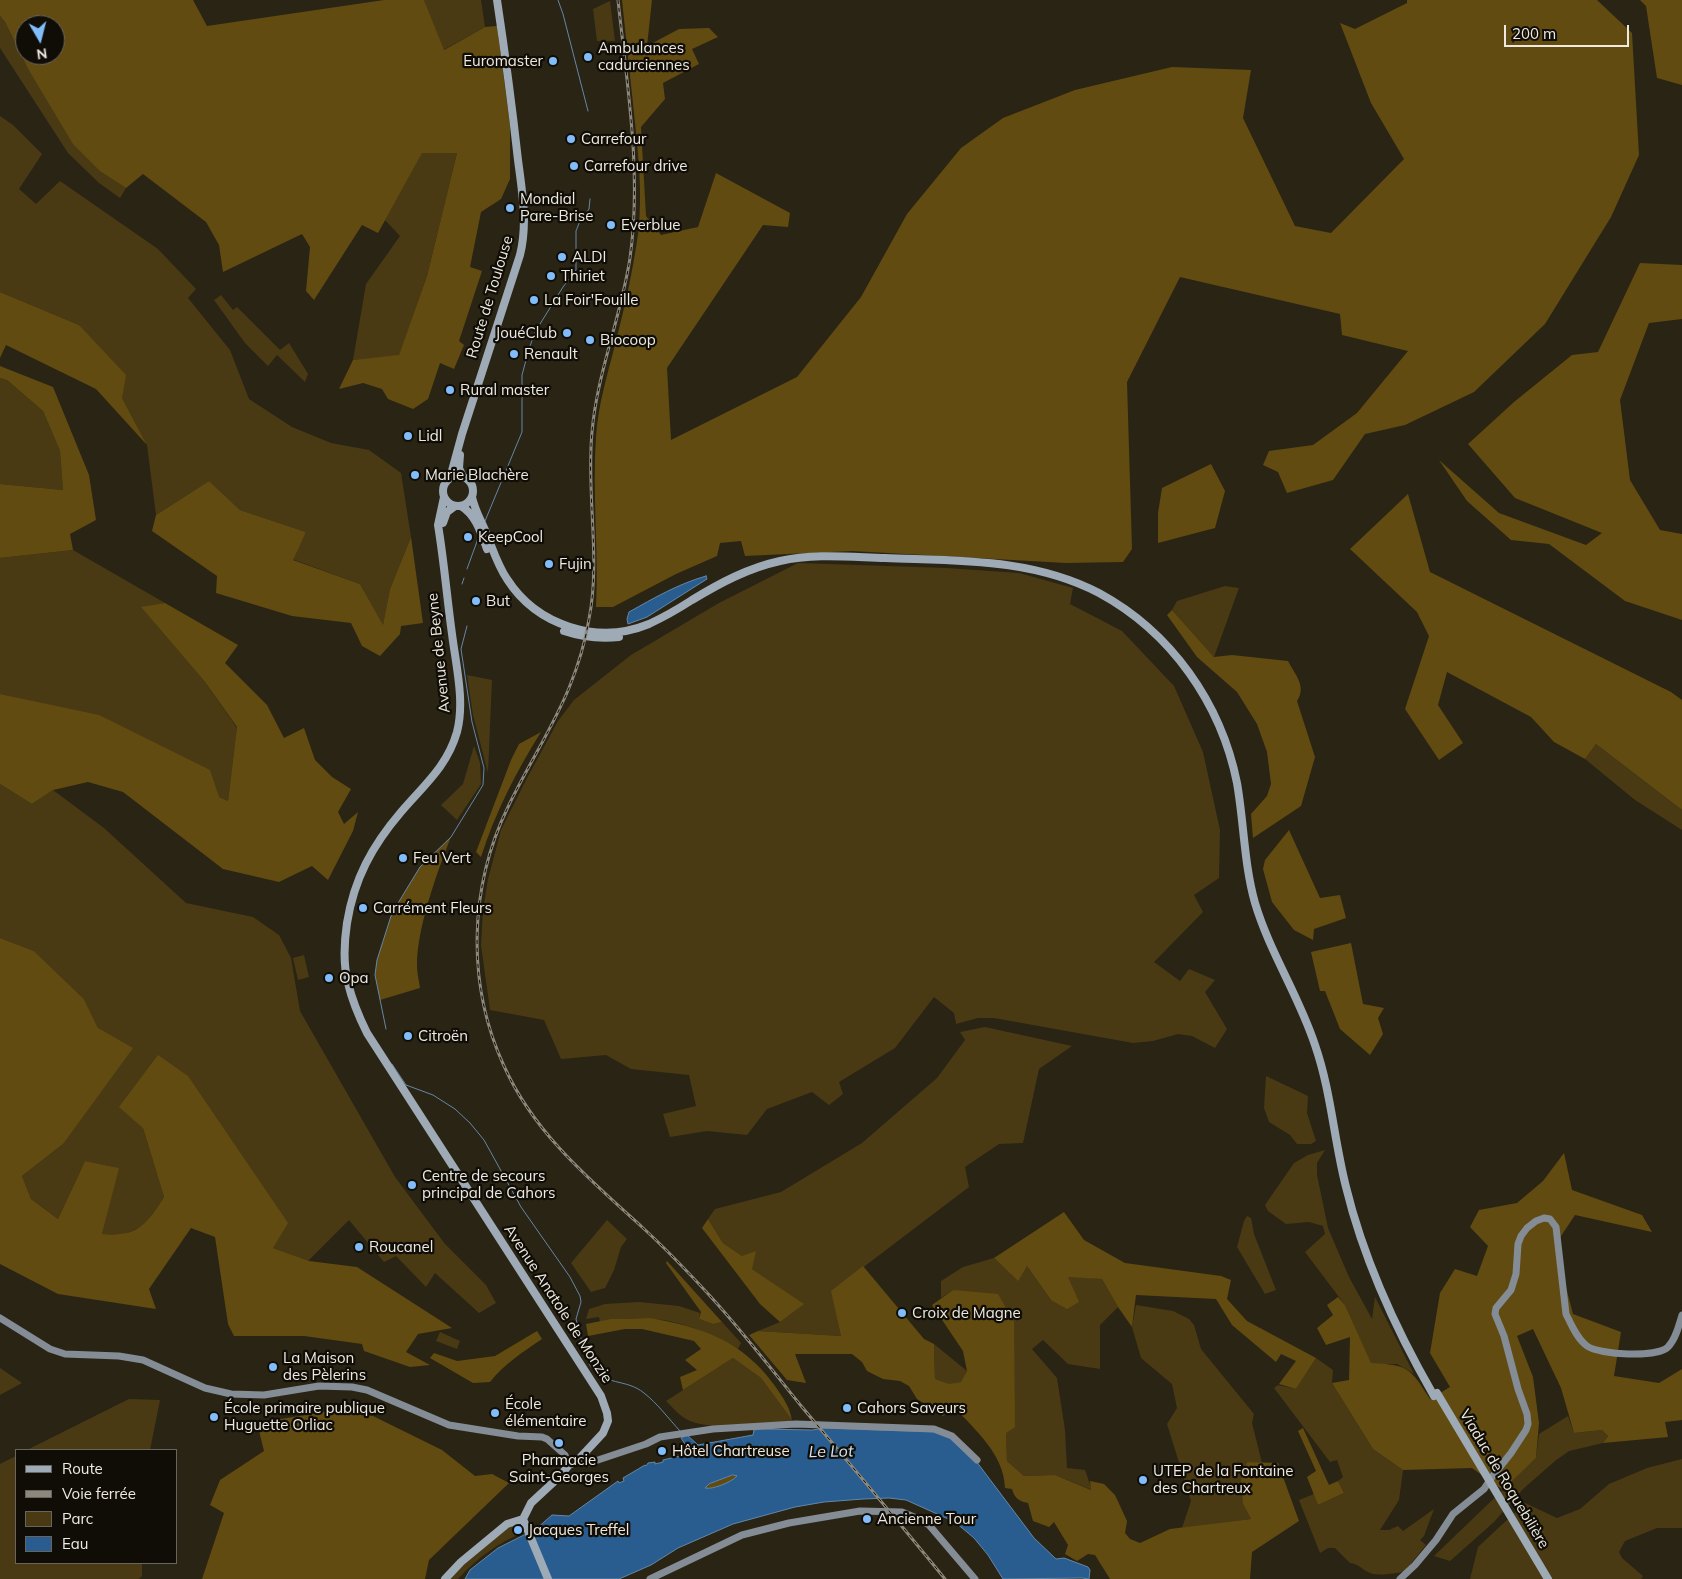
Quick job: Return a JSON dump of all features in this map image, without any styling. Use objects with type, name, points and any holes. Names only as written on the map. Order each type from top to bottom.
[{"type":"main road","name":"Route de Toulouse","points":[[463,477],[458,460],[522,262],[528,230],[516,110],[499,0]]},
{"type":"main road","name":"Route de Toulouse","points":[[450,478],[460,441],[520,255],[524,236],[524,216],[515,127],[499,0]]},
{"type":"main road","points":[[458,506],[465,505],[474,492],[472,485],[459,476],[450,478],[443,487],[444,497],[450,504],[467,510],[477,519]]},
{"type":"main road","name":"Avenue de Beyne","points":[[385,831],[436,775],[457,732],[460,695],[438,525],[444,497]]},
{"type":"main road","points":[[472,497],[477,519],[486,539],[506,578],[525,601],[540,613],[556,622],[583,631],[598,633],[616,632],[647,625],[742,573],[762,565],[787,559],[814,557],[965,561],[1026,568],[1050,573],[1118,604],[1157,635],[1177,655],[1194,678],[1208,701],[1220,727],[1237,783],[1245,850],[1254,900],[1268,940],[1300,1006],[1316,1045],[1354,1217],[1376,1279],[1401,1334],[1435,1394]]},
{"type":"main road","name":"Avenue de Beyne","points":[[440,538],[447,512],[458,506]]},
{"type":"main road","name":"Avenue Anatole de Monzie","points":[[385,831],[359,875],[351,902],[344,952],[348,984],[358,1014],[367,1033],[601,1396],[608,1413],[607,1425],[596,1441],[531,1503],[523,1519]]},
{"type":"main road","name":"Viaduc de Roquebilière","points":[[1435,1394],[1543,1579]]},
{"type":"main road","name":"Viaduc de Roquebilière","points":[[1435,1394],[1548,1579]]},
{"type":"main road","points":[[445,1579],[461,1562],[507,1524],[523,1519],[548,1579]]},
{"type":"street","points":[[1400,1579],[1415,1565],[1436,1540],[1453,1514],[1484,1488],[1511,1454],[1526,1430],[1528,1414],[1518,1390],[1504,1336],[1495,1314],[1496,1308],[1511,1290],[1516,1274],[1518,1244],[1527,1228],[1544,1218],[1550,1219],[1556,1227],[1566,1314],[1585,1345],[1594,1350],[1622,1353],[1659,1352],[1670,1346],[1682,1315]]},
{"type":"street","points":[[0,1318],[50,1349],[65,1354],[118,1356],[144,1360],[188,1381],[218,1392],[236,1395],[264,1395],[300,1388],[326,1386],[357,1388],[388,1398],[438,1421],[458,1427],[518,1436],[537,1436],[547,1439],[565,1455],[569,1465]]},
{"type":"street","points":[[578,1460],[589,1463],[646,1444],[660,1437],[683,1433],[731,1427],[796,1424],[934,1429],[952,1436],[977,1460]]},
{"type":"street","points":[[650,1579],[742,1535],[778,1525],[860,1511],[902,1512],[929,1525],[975,1579]]},
{"type":"green space","points":[[424,0],[481,0],[485,27],[443,50]]},
{"type":"green space","points":[[610,1],[615,41],[597,41],[593,9]]},
{"type":"green space","points":[[0,16],[15,42],[15,65],[26,65],[101,172],[126,188],[120,198],[99,183],[68,153],[0,48]]},
{"type":"green space","points":[[0,116],[13,125],[42,154],[19,189],[36,204],[60,181],[158,249],[196,289],[188,298],[230,350],[249,399],[292,427],[331,443],[369,450],[401,473],[411,537],[390,589],[383,626],[360,584],[292,559],[306,532],[240,510],[209,481],[156,515],[147,445],[79,325],[0,292]]},
{"type":"green space","points":[[422,152],[457,153],[427,276],[399,356],[353,360],[366,284],[400,236],[385,220]]},
{"type":"green space","points":[[221,295],[233,310],[237,307],[280,350],[289,343],[308,374],[305,382],[277,355],[268,366],[245,343],[214,300]]},
{"type":"green space","points":[[0,378],[7,380],[43,411],[60,451],[63,490],[0,484]]},
{"type":"green space","points":[[73,550],[165,603],[142,608],[205,682],[237,728],[228,801],[219,797],[99,716],[0,694],[0,558]]},
{"type":"green space","points":[[798,563],[947,568],[1019,573],[1073,588],[1070,604],[1122,631],[1174,686],[1203,752],[1220,830],[1219,878],[1194,895],[1203,912],[1154,962],[1180,981],[1189,969],[1215,980],[1205,992],[1227,1029],[1215,1048],[1192,1036],[1178,1034],[1153,1041],[1133,1043],[994,1018],[978,1018],[956,1024],[954,1013],[934,997],[895,1048],[839,1082],[843,1094],[829,1105],[812,1092],[767,1109],[747,1135],[707,1131],[670,1137],[663,1114],[696,1106],[689,1075],[631,1069],[606,1055],[561,1059],[544,1020],[490,1010],[481,945],[483,910],[488,879],[501,830],[558,721],[574,700],[631,655],[719,603]]},
{"type":"green space","points":[[1225,586],[1239,588],[1214,657],[1172,610],[1177,601]]},
{"type":"green space","points":[[467,675],[492,680],[488,773],[473,715]]},
{"type":"green space","points":[[1596,744],[1682,810],[1682,830],[1635,800],[1585,759]]},
{"type":"green space","points":[[474,746],[480,763],[481,784],[457,820],[441,805],[463,784]]},
{"type":"green space","points":[[0,784],[32,804],[53,790],[104,828],[186,903],[253,917],[279,935],[291,958],[300,1011],[395,1177],[445,1244],[486,1285],[496,1303],[479,1313],[435,1273],[426,1287],[396,1256],[384,1262],[349,1220],[308,1261],[273,1248],[143,1128],[164,1197],[145,1225],[123,1235],[102,1234],[118,1168],[85,1161],[58,1219],[31,1199],[22,1176],[63,1144],[98,1028],[84,999],[34,951],[0,938]]},
{"type":"green space","points":[[304,955],[309,977],[298,980],[293,958]]},
{"type":"green space","points":[[985,1027],[1072,1046],[1039,1069],[1023,1143],[999,1144],[965,1167],[969,1187],[832,1291],[841,1336],[758,1331],[780,1322],[803,1304],[752,1269],[742,1256],[723,1243],[708,1219],[715,1209],[781,1192],[862,1143],[937,1078],[965,1040],[960,1032]]},
{"type":"green space","points":[[1266,1076],[1308,1096],[1307,1113],[1316,1141],[1311,1144],[1297,1144],[1290,1135],[1269,1122],[1264,1108]]},
{"type":"green space","points":[[1325,1150],[1317,1163],[1317,1175],[1328,1228],[1349,1277],[1372,1319],[1375,1297],[1414,1374],[1397,1364],[1371,1364],[1345,1305],[1305,1252],[1325,1234],[1323,1226],[1309,1222],[1286,1224],[1268,1211],[1265,1205],[1294,1163],[1308,1155]]},
{"type":"green space","points":[[1247,1216],[1251,1218],[1254,1234],[1276,1290],[1265,1294],[1237,1247]]},
{"type":"green space","points":[[607,1220],[627,1239],[621,1247],[614,1270],[605,1288],[591,1292],[571,1263]]},
{"type":"green space","points":[[994,1258],[1017,1280],[1027,1266],[1051,1300],[1067,1276],[1102,1279],[1118,1307],[1100,1325],[1100,1369],[1068,1364],[1043,1340],[1032,1349],[1057,1378],[1065,1430],[1067,1468],[1085,1470],[1092,1490],[1055,1475],[1024,1476],[1007,1461],[1006,1433],[953,1290],[941,1298],[941,1281],[963,1267]]},
{"type":"green space","points":[[639,1302],[679,1306],[700,1313],[699,1319],[713,1324],[722,1322],[741,1343],[738,1349],[705,1332],[688,1326],[655,1319],[637,1318],[600,1322],[599,1317],[586,1319],[589,1309],[605,1304]]},
{"type":"green space","points":[[1136,1305],[1173,1311],[1189,1319],[1194,1325],[1201,1349],[1254,1414],[1252,1423],[1262,1463],[1247,1462],[1243,1504],[1251,1519],[1182,1528],[1191,1501],[1167,1424],[1177,1408],[1172,1384],[1141,1358],[1132,1327]]},
{"type":"green space","points":[[440,1332],[460,1341],[457,1349],[436,1341]]},
{"type":"green space","points":[[934,1344],[967,1371],[962,1382],[949,1385],[935,1379]]},
{"type":"green space","points":[[733,1358],[761,1378],[792,1420],[786,1423],[749,1426],[708,1425],[686,1419],[666,1401]]},
{"type":"green space","points":[[1316,1358],[1333,1370],[1332,1383],[1373,1449],[1403,1470],[1399,1500],[1380,1530],[1389,1530],[1398,1526],[1403,1531],[1434,1509],[1424,1536],[1420,1540],[1426,1545],[1404,1572],[1376,1574],[1366,1571],[1356,1564],[1350,1563],[1335,1548],[1328,1548],[1320,1553],[1299,1500],[1314,1494],[1318,1505],[1344,1493],[1338,1481],[1343,1477],[1337,1460],[1330,1462],[1274,1388],[1278,1385],[1296,1389]]},
{"type":"green space","points":[[0,1368],[22,1383],[0,1395]]},
{"type":"green space","points":[[129,1399],[160,1400],[150,1449],[29,1449]]},
{"type":"green space","points":[[1568,1416],[1574,1433],[1602,1430],[1608,1436],[1603,1443],[1569,1451],[1555,1461],[1523,1489],[1494,1522],[1450,1561],[1434,1556],[1536,1458],[1539,1434]]},
{"type":"green space","points":[[15,1456],[15,1564],[142,1564],[142,1576],[139,1579],[0,1579],[0,1464]]},
{"type":"green space","points":[[1682,1459],[1682,1528],[1657,1528],[1625,1541],[1619,1552],[1622,1558],[1643,1576],[1641,1579],[1470,1579],[1478,1547],[1525,1503],[1557,1518],[1580,1509],[1609,1484],[1647,1468]]},
{"type":"green space","points":[[515,1524],[525,1532],[489,1551],[458,1579],[450,1579],[461,1567],[509,1526]]},
{"type":"shaded area","points":[[0,0],[193,0],[207,26],[384,0],[424,0],[444,50],[485,27],[497,26],[510,126],[510,179],[501,199],[481,212],[470,267],[482,271],[459,341],[464,345],[454,369],[440,363],[428,399],[413,409],[388,399],[382,389],[363,383],[339,389],[353,360],[399,355],[427,276],[457,153],[422,153],[378,233],[362,225],[314,300],[306,291],[310,247],[302,234],[223,272],[219,245],[206,222],[143,174],[126,188],[101,172],[73,144],[26,65],[65,65],[65,15],[15,15],[15,42],[0,16]]},
{"type":"shaded area","points":[[622,0],[652,0],[647,46],[679,29],[709,28],[718,37],[692,49],[699,64],[663,83],[665,99],[641,127],[646,216],[661,235],[698,227],[716,173],[790,213],[788,227],[763,225],[667,368],[671,440],[797,377],[861,297],[907,214],[961,148],[1003,118],[1075,90],[1172,67],[1251,70],[1243,118],[1295,226],[1331,233],[1404,159],[1371,103],[1340,23],[1355,29],[1407,3],[1407,0],[1597,0],[1632,33],[1639,155],[1611,217],[1545,324],[1474,392],[1405,425],[1365,434],[1333,480],[1287,493],[1278,472],[1263,465],[1269,451],[1313,445],[1357,413],[1408,351],[1342,335],[1340,314],[1180,277],[1127,382],[1132,549],[1123,562],[1066,563],[852,551],[745,556],[741,541],[720,543],[717,556],[676,574],[613,607],[596,607],[595,458],[597,425],[628,288],[639,219],[640,188],[638,158]]},
{"type":"shaded area","points":[[1640,0],[1682,0],[1682,85],[1657,78],[1646,6]]},
{"type":"shaded area","points":[[1640,263],[1682,265],[1682,319],[1649,323],[1620,400],[1630,480],[1660,530],[1682,534],[1682,620],[1625,601],[1549,544],[1511,540],[1467,501],[1439,460],[1499,513],[1586,545],[1602,533],[1515,498],[1468,444],[1514,402],[1572,355],[1598,352]]},
{"type":"shaded area","points":[[0,292],[79,325],[126,375],[122,398],[147,445],[96,389],[6,345],[0,358]]},
{"type":"shaded area","points":[[0,366],[53,387],[89,475],[96,520],[70,534],[73,550],[0,558],[0,484],[63,490],[60,451],[43,411],[7,380],[0,378]]},
{"type":"shaded area","points":[[1211,464],[1225,491],[1215,528],[1158,543],[1158,513],[1162,488]]},
{"type":"shaded area","points":[[209,481],[240,510],[306,532],[293,560],[360,584],[383,625],[390,589],[411,537],[423,623],[401,626],[400,634],[380,656],[362,646],[351,623],[292,616],[216,593],[217,576],[152,531],[156,515]]},
{"type":"shaded area","points":[[1408,494],[1430,572],[1671,692],[1682,700],[1682,810],[1596,744],[1585,759],[1554,742],[1531,717],[1447,672],[1438,705],[1463,743],[1439,760],[1405,709],[1429,636],[1417,612],[1350,549]]},
{"type":"shaded area","points":[[165,603],[238,645],[225,663],[267,705],[284,738],[304,728],[315,760],[332,777],[351,789],[338,812],[344,824],[358,812],[353,831],[328,880],[312,866],[279,882],[223,869],[123,792],[88,782],[53,790],[32,804],[0,784],[0,694],[99,715],[210,770],[219,797],[228,801],[237,727],[205,682],[141,607]]},
{"type":"shaded area","points":[[1172,610],[1214,657],[1232,655],[1288,661],[1299,681],[1301,690],[1297,701],[1315,757],[1301,806],[1253,838],[1251,814],[1267,796],[1271,784],[1267,752],[1257,724],[1237,692],[1197,657],[1167,615]]},
{"type":"shaded area","points":[[541,732],[507,793],[481,857],[476,852],[511,760],[519,744]]},
{"type":"shaded area","points":[[1289,830],[1320,898],[1340,895],[1346,918],[1314,929],[1313,940],[1294,930],[1272,902],[1263,869],[1265,860]]},
{"type":"shaded area","points":[[451,837],[434,883],[420,934],[417,965],[420,988],[380,1000],[375,975],[377,960],[392,913],[420,867]]},
{"type":"shaded area","points":[[0,938],[34,951],[84,999],[98,1028],[133,1048],[63,1144],[22,1176],[31,1199],[58,1219],[85,1161],[119,1168],[102,1234],[133,1231],[146,1222],[164,1197],[143,1128],[119,1107],[158,1055],[188,1076],[288,1223],[273,1248],[309,1261],[357,1267],[452,1328],[418,1334],[406,1352],[430,1365],[410,1367],[364,1351],[362,1344],[304,1336],[234,1336],[228,1324],[215,1237],[191,1228],[149,1289],[156,1309],[58,1294],[0,1264]]},
{"type":"shaded area","points":[[1351,943],[1363,1004],[1384,1008],[1378,1018],[1383,1034],[1370,1055],[1340,1029],[1325,991],[1320,991],[1311,952]]},
{"type":"shaded area","points":[[1564,1153],[1572,1190],[1642,1215],[1652,1232],[1575,1215],[1555,1245],[1573,1314],[1621,1332],[1614,1376],[1659,1383],[1682,1369],[1682,1420],[1665,1422],[1668,1437],[1603,1443],[1608,1436],[1602,1430],[1574,1433],[1561,1388],[1533,1329],[1517,1336],[1533,1377],[1539,1423],[1536,1458],[1503,1490],[1472,1468],[1403,1470],[1373,1449],[1332,1383],[1349,1380],[1350,1337],[1326,1345],[1317,1328],[1333,1315],[1327,1305],[1338,1297],[1345,1305],[1371,1363],[1393,1365],[1407,1370],[1418,1381],[1430,1399],[1450,1387],[1430,1353],[1440,1293],[1455,1269],[1477,1276],[1488,1246],[1470,1227],[1479,1210],[1517,1203],[1543,1181]]},
{"type":"shaded area","points":[[1064,1212],[1084,1240],[1125,1263],[1221,1276],[1231,1280],[1227,1299],[1247,1321],[1316,1358],[1296,1389],[1279,1384],[1296,1361],[1281,1354],[1276,1362],[1232,1325],[1216,1299],[1136,1295],[1132,1327],[1102,1279],[1068,1277],[1079,1302],[1067,1309],[1051,1300],[1027,1266],[1018,1281],[994,1258]]},
{"type":"shaded area","points":[[708,1219],[723,1243],[742,1256],[756,1251],[752,1269],[804,1304],[780,1322],[760,1304],[702,1228]]},
{"type":"shaded area","points":[[667,1261],[722,1322],[713,1324],[699,1319],[701,1312],[666,1263]]},
{"type":"shaded area","points":[[863,1266],[924,1339],[934,1344],[935,1379],[949,1384],[961,1382],[967,1371],[963,1351],[932,1305],[953,1290],[998,1294],[1014,1322],[1015,1427],[1006,1433],[1007,1461],[1024,1476],[1055,1475],[1091,1490],[1090,1481],[1104,1484],[1115,1495],[1127,1521],[1125,1533],[1130,1539],[1140,1543],[1170,1529],[1251,1519],[1243,1504],[1241,1480],[1247,1462],[1278,1463],[1299,1521],[1252,1552],[1250,1579],[1110,1579],[1095,1555],[1088,1554],[1077,1561],[1065,1554],[1068,1545],[1054,1522],[1049,1527],[1033,1521],[1028,1503],[1018,1499],[1012,1489],[1005,1488],[1000,1464],[994,1453],[954,1407],[943,1416],[917,1399],[909,1386],[900,1381],[883,1379],[867,1371],[862,1362],[852,1354],[795,1354],[806,1383],[787,1380],[749,1335],[758,1331],[841,1336],[831,1291]]},
{"type":"shaded area","points":[[650,1318],[687,1326],[720,1338],[735,1347],[763,1371],[775,1386],[787,1406],[792,1420],[761,1378],[733,1358],[683,1390],[680,1377],[697,1370],[685,1360],[701,1349],[694,1341],[642,1329],[625,1329],[588,1336],[586,1324],[611,1319]]},
{"type":"shaded area","points":[[537,1331],[542,1339],[508,1364],[490,1382],[473,1383],[430,1358],[434,1353],[457,1361],[495,1356]]},
{"type":"shaded area","points":[[329,1411],[373,1416],[442,1450],[475,1476],[492,1474],[509,1483],[429,1560],[425,1579],[202,1579],[224,1513],[210,1505],[220,1480],[264,1451],[257,1423]]},
{"type":"shaded area","points":[[1303,1428],[1329,1485],[1338,1481],[1344,1493],[1318,1505],[1307,1477],[1316,1471],[1298,1431]]},
{"type":"shaded area","points":[[733,1475],[737,1476],[727,1483],[717,1487],[705,1488],[709,1484]]},
{"type":"water","points":[[706,576],[707,579],[647,617],[628,624],[629,612],[676,587]]},
{"type":"water","name":"Le Lot","points":[[825,1428],[940,1432],[946,1434],[976,1461],[1034,1538],[1056,1559],[1064,1558],[1088,1567],[1090,1570],[1089,1579],[1003,1579],[988,1555],[974,1538],[955,1522],[906,1500],[889,1498],[824,1502],[795,1507],[733,1524],[678,1548],[651,1565],[619,1579],[465,1579],[470,1570],[498,1548],[536,1529],[552,1515],[569,1516],[618,1481],[619,1483],[624,1481],[623,1478],[646,1466],[648,1463],[655,1462],[655,1464],[684,1455],[689,1450],[681,1438],[687,1435],[698,1445],[753,1435],[754,1430],[761,1429],[812,1430]],"holes":[[[733,1475],[737,1476],[722,1485],[705,1488],[709,1484]]]},
{"type":"waterway","points":[[558,0],[588,111]]},
{"type":"waterway","points":[[485,521],[522,432],[522,375],[529,349],[535,332],[576,270],[576,231],[580,221],[589,209],[590,199]]},
{"type":"waterway","points":[[467,569],[479,536]]},
{"type":"waterway","points":[[462,584],[464,578]]},
{"type":"waterway","points":[[386,1029],[375,975],[377,960],[392,913],[420,867],[451,837],[483,785],[484,768],[472,722],[461,649],[467,626]]},
{"type":"waterway","points":[[392,1064],[406,1085],[433,1095],[455,1109],[484,1140],[521,1207],[570,1277],[580,1296],[581,1302],[576,1319],[583,1346]]},
{"type":"waterway","points":[[589,1364],[601,1376],[630,1385],[644,1393],[680,1431]]},
{"type":"railway","points":[[618,0],[632,129],[634,161],[633,226],[626,280],[599,388],[592,432],[591,479],[594,573],[589,619],[581,654],[572,680],[555,718],[508,807],[495,838],[486,870],[480,902],[477,936],[478,969],[483,1002],[492,1035],[504,1066],[516,1090],[547,1134],[583,1173],[669,1252],[723,1310],[945,1579]]},
{"type":"place","name":"Ambulances cadurciennes","points":[[588,57]]},
{"type":"place","name":"Euromaster","points":[[553,61]]},
{"type":"place","name":"Carrefour","points":[[571,139]]},
{"type":"place","name":"Carrefour drive","points":[[574,166]]},
{"type":"place","name":"Mondial Pare-Brise","points":[[510,208]]},
{"type":"place","name":"Everblue","points":[[611,225]]},
{"type":"place","name":"ALDI","points":[[562,257]]},
{"type":"place","name":"Thiriet","points":[[551,276]]},
{"type":"place","name":"La Foir'Fouille","points":[[534,300]]},
{"type":"place","name":"JouéClub","points":[[567,333]]},
{"type":"place","name":"Biocoop","points":[[590,340]]},
{"type":"place","name":"Renault","points":[[514,354]]},
{"type":"place","name":"Rural master","points":[[450,390]]},
{"type":"place","name":"Lidl","points":[[408,436]]},
{"type":"place","name":"Marie Blachère","points":[[415,475]]},
{"type":"place","name":"KeepCool","points":[[468,537]]},
{"type":"place","name":"Fujin","points":[[549,564]]},
{"type":"place","name":"But","points":[[476,601]]},
{"type":"place","name":"Feu Vert","points":[[403,858]]},
{"type":"place","name":"Carrément Fleurs","points":[[363,908]]},
{"type":"place","name":"Opa","points":[[329,978]]},
{"type":"place","name":"Citroën","points":[[408,1036]]},
{"type":"place","name":"Centre de secours principal de Cahors","points":[[412,1185]]},
{"type":"place","name":"Roucanel","points":[[359,1247]]},
{"type":"place","name":"Croix de Magne","points":[[902,1313]]},
{"type":"place","name":"La Maison des Pèlerins","points":[[273,1367]]},
{"type":"place","name":"Cahors Saveurs","points":[[847,1408]]},
{"type":"place","name":"École élémentaire","points":[[495,1413]]},
{"type":"place","name":"École primaire publique Huguette Orliac","points":[[214,1417]]},
{"type":"place","name":"Pharmacie Saint-Georges","points":[[559,1443]]},
{"type":"place","name":"Hôtel Chartreuse","points":[[662,1451]]},
{"type":"place","name":"UTEP de la Fontaine des Chartreux","points":[[1143,1480]]},
{"type":"place","name":"Ancienne Tour","points":[[867,1519]]},
{"type":"place","name":"Jacques Treffel","points":[[518,1530]]}]
